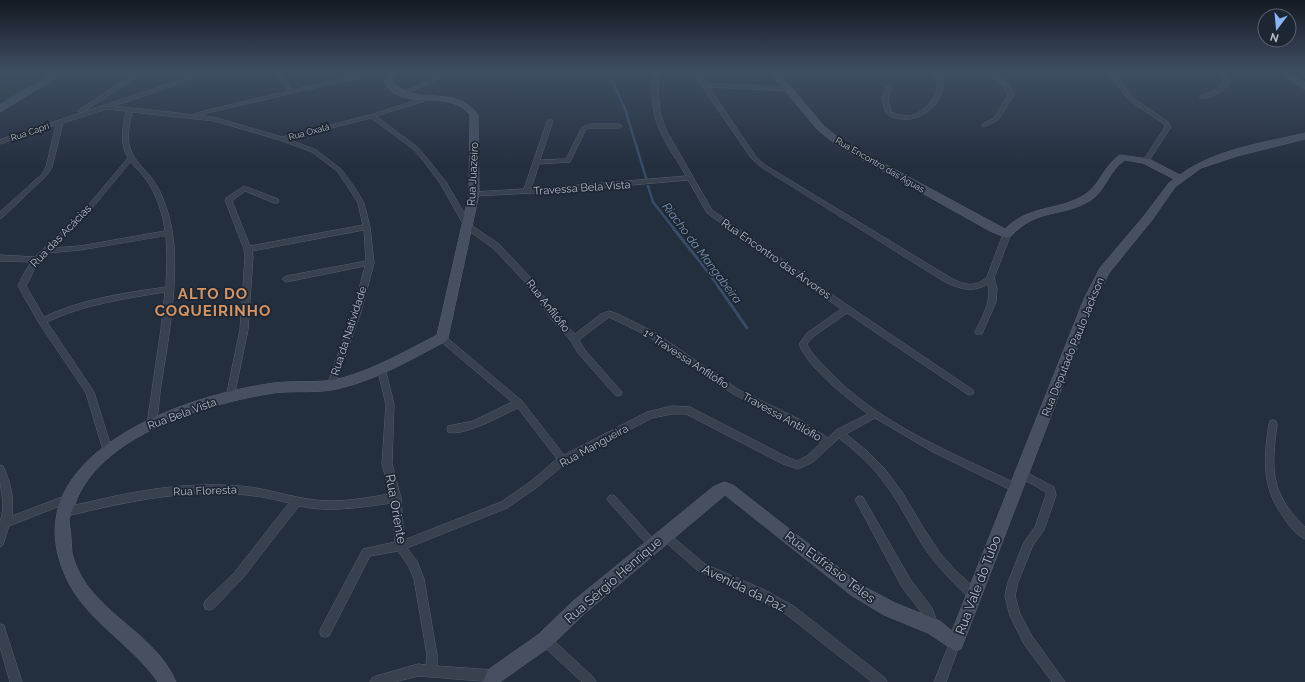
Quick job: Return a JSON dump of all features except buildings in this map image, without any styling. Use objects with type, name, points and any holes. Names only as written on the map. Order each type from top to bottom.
[{"type":"main road","points":[[0,109],[4,103]]},
{"type":"main road","name":"Rua Juazeiro","points":[[442,338],[468,227],[474,194],[474,115],[468,107],[460,103]]},
{"type":"main road","name":"Rua Encontro das Águas","points":[[800,103],[821,128],[841,144],[994,229],[1007,234]]},
{"type":"main road","name":"Rua Deputado Paulo Jackson","points":[[1167,172],[1198,166],[1234,154],[1305,136]]},
{"type":"main road","points":[[1007,234],[1018,222],[1028,217],[1087,198],[1096,191],[1111,167],[1119,160],[1130,158],[1146,161],[1181,178]]},
{"type":"main road","name":"Rua Deputado Paulo Jackson","points":[[1016,488],[1097,284],[1114,258],[1148,218],[1165,193],[1172,185],[1198,166]]},
{"type":"main road","name":"Rua Bela Vista","points":[[168,682],[151,659],[95,609],[84,594],[65,556],[61,532],[65,506],[73,486],[107,450],[151,424],[230,397],[274,388],[330,385],[353,380],[442,338]]},
{"type":"main road","name":"Rua Sérgio Henrique","points":[[493,679],[545,640],[578,608],[718,491],[724,488],[731,492]]},
{"type":"main road","name":"Rua Vale do Tubo","points":[[955,643],[1016,488]]},
{"type":"main road","name":"Rua Eufrãsio Teles","points":[[731,492],[856,590],[890,609],[934,627],[955,643]]},
{"type":"street","points":[[73,117],[95,103]]},
{"type":"street","name":"Rua Capri","points":[[0,142],[118,103]]},
{"type":"street","points":[[195,115],[244,103]]},
{"type":"street","name":"Rua Oxalá","points":[[282,139],[372,116],[414,103]]},
{"type":"street","name":"Rua Encontro das Árvores","points":[[656,103],[657,112],[663,130],[709,211],[847,309],[970,392]]},
{"type":"street","points":[[716,103],[754,158],[773,173],[952,282],[965,287],[973,287],[980,286],[990,278],[1007,234]]},
{"type":"street","points":[[886,103],[888,113],[904,119],[918,116],[928,109],[932,103]]},
{"type":"street","points":[[984,125],[996,119],[1006,103]]},
{"type":"street","points":[[1137,103],[1166,123],[1166,131],[1146,161]]},
{"type":"street","name":"Rua da Natividade","points":[[106,107],[195,115],[215,119],[282,139],[314,151],[339,170],[361,203],[367,227],[370,263],[357,312],[330,385]]},
{"type":"street","points":[[129,110],[125,138],[131,158],[150,181],[162,207],[169,233],[170,289],[151,424]]},
{"type":"street","points":[[372,116],[414,147],[424,158],[443,182],[468,227]]},
{"type":"street","points":[[527,191],[550,121]]},
{"type":"street","name":"Rua Capri","points":[[0,216],[44,175],[49,167],[60,122]]},
{"type":"street","points":[[536,162],[568,161],[584,128],[592,126],[619,126]]},
{"type":"street","name":"Rua das Acácias","points":[[107,450],[90,392],[42,322],[22,286],[24,278],[38,260],[85,213],[115,180],[131,158]]},
{"type":"street","name":"Travessa Bela Vista","points":[[474,194],[632,184],[689,178]]},
{"type":"street","points":[[230,397],[244,330],[249,257],[248,249],[228,200],[244,188],[276,201]]},
{"type":"street","points":[[248,249],[277,242],[328,235],[367,227]]},
{"type":"street","name":"Rua Anfilófio","points":[[468,227],[496,246],[527,279],[555,318],[574,339],[581,351],[618,393]]},
{"type":"street","points":[[46,251],[80,248],[169,233]]},
{"type":"street","points":[[496,246],[505,243]]},
{"type":"street","points":[[0,258],[38,260]]},
{"type":"street","points":[[286,279],[370,263]]},
{"type":"street","points":[[979,332],[992,302],[993,288],[990,278]]},
{"type":"street","points":[[42,322],[62,311],[93,301],[170,289]]},
{"type":"street","points":[[847,309],[810,335],[803,344],[821,369],[840,389],[876,414],[911,435],[1016,488]]},
{"type":"street","name":"1ª Travessa Anfilófio","points":[[574,339],[604,316],[608,314],[615,316],[667,344],[736,392]]},
{"type":"street","points":[[442,338],[519,403],[564,460]]},
{"type":"street","name":"Rua Oriente","points":[[381,368],[390,404],[388,464],[396,498],[400,546],[413,564],[419,579],[432,655],[431,671]]},
{"type":"street","name":"Travessa Antilófio","points":[[736,392],[796,422],[827,442]]},
{"type":"street","points":[[452,429],[456,430],[478,422],[519,403]]},
{"type":"street","name":"Rua Mangueira","points":[[325,632],[368,552],[400,546],[504,505],[533,485],[564,460],[650,415],[672,410],[687,410],[793,465],[798,465],[810,459],[827,442],[839,433],[876,414]]},
{"type":"street","points":[[1273,424],[1268,464],[1272,488],[1278,502],[1288,516],[1305,534]]},
{"type":"street","points":[[839,433],[866,455],[886,477],[901,498],[931,550],[947,569],[974,594]]},
{"type":"street","points":[[0,468],[6,482],[7,515],[0,542]]},
{"type":"street","points":[[1022,474],[1045,485],[1050,490],[1051,495],[1039,530],[1029,542],[1013,582],[1010,596],[1015,616],[1025,634],[1059,682]]},
{"type":"street","name":"Rua Floresta","points":[[4,524],[65,506],[102,503],[158,493],[196,490],[247,490],[271,494],[296,502],[321,505],[346,504],[396,498]]},
{"type":"street","points":[[612,499],[653,545]]},
{"type":"street","points":[[860,500],[906,583],[928,612],[934,627]]},
{"type":"street","points":[[209,605],[238,576],[296,502]]},
{"type":"street","name":"Avenida da Paz","points":[[665,536],[701,567],[761,594],[791,611],[881,682]]},
{"type":"street","points":[[0,629],[16,682]]},
{"type":"street","points":[[545,640],[590,682]]},
{"type":"street","name":"Rua Vale do Tubo","points":[[940,682],[955,643]]},
{"type":"street","name":"Rua Sérgio Henrique","points":[[376,682],[418,670],[493,679]]},
{"type":"waterway","name":"Riacho da Mangabeira","points":[[622,103],[647,181]]},
{"type":"waterway","name":"Riacho da Mangabeira","points":[[648,186],[653,202],[675,230]]},
{"type":"waterway","name":"Riacho da Mangabeira","points":[[674,229],[709,273],[747,328]]},
{"type":"district","name":"ALTO DO COQUEIRINHO","points":[[213,302]]}]
